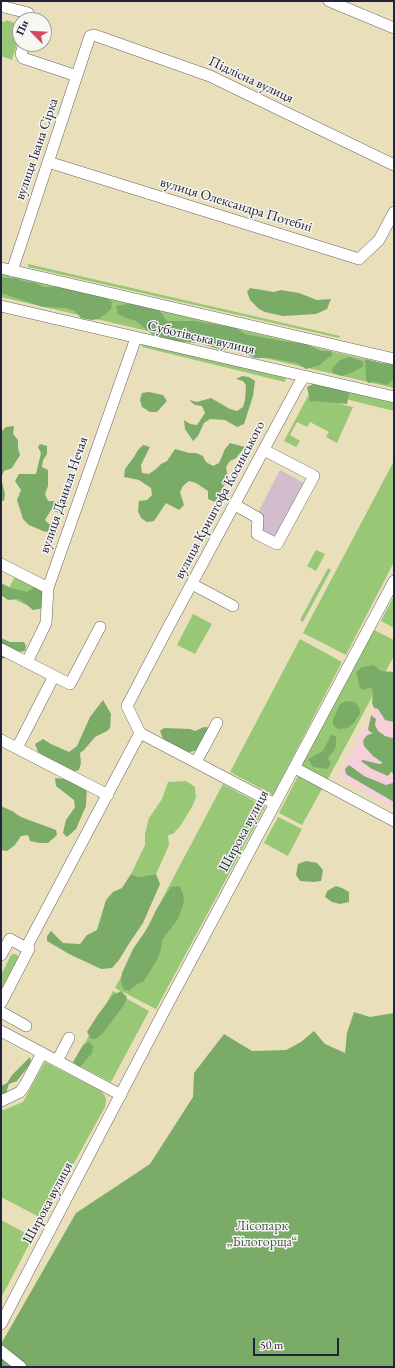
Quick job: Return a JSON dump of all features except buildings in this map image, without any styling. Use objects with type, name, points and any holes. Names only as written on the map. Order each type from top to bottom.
[{"type":"street","points":[[330,1],[394,28]]},
{"type":"street","points":[[1,6],[24,12]]},
{"type":"street","name":"Підлісна вулиця","points":[[90,36],[94,35],[210,76],[394,165]]},
{"type":"street","name":"вулиця Івана Сірка","points":[[6,270],[48,162],[90,36]]},
{"type":"street","points":[[22,52],[23,58],[77,76]]},
{"type":"street","name":"вулиця Олександра Потебні","points":[[48,162],[359,260],[379,240],[394,212]]},
{"type":"street","name":"Суботівська вулиця","points":[[6,270],[394,359]]},
{"type":"street","name":"Суботівська вулиця","points":[[2,310],[136,338],[394,398]]},
{"type":"street","name":"вулиця Данила Нечая","points":[[27,662],[46,623],[48,588],[136,338]]},
{"type":"street","name":"вулиця Криштофа Косинського","points":[[140,733],[127,706],[304,377]]},
{"type":"street","points":[[235,505],[258,518],[257,534],[277,544],[314,476],[264,450]]},
{"type":"street","points":[[1,564],[48,588]]},
{"type":"street","name":"Широка вулиця","points":[[1,1324],[394,581]]},
{"type":"street","points":[[192,584],[234,606]]},
{"type":"street","points":[[1,649],[70,684],[100,628]]},
{"type":"street","points":[[17,748],[54,676]]},
{"type":"street","points":[[196,762],[217,723]]},
{"type":"street","points":[[26,948],[140,733],[275,804]]},
{"type":"street","points":[[1,740],[108,794]]},
{"type":"street","points":[[295,768],[394,821]]},
{"type":"street","points":[[1,955],[10,939],[29,949],[1,1003]]},
{"type":"street","points":[[1,1012],[26,1026]]},
{"type":"street","points":[[1,1031],[121,1095]]},
{"type":"street","points":[[57,1061],[69,1038]]},
{"type":"street","points":[[1,1101],[20,1092],[42,1053]]},
{"type":"street","points":[[1,1351],[21,1367]]},
{"type":"shaded area","points":[[280,470],[304,483],[275,538],[251,526]]},
{"type":"shaded area","points":[[394,674],[394,808],[338,777]]},
{"type":"green space","points":[[6,20],[12,22],[12,52],[14,52],[12,60],[1,56],[1,21],[5,22]]},
{"type":"green space","points":[[28,264],[340,336],[339,338],[28,267]]},
{"type":"green space","points":[[1,273],[394,366],[394,388],[1,297]]},
{"type":"green space","points":[[1,276],[4,278],[15,278],[35,283],[44,287],[65,285],[101,295],[112,302],[111,309],[99,319],[91,320],[81,318],[75,311],[66,308],[43,307],[1,293]]},
{"type":"green space","points":[[250,288],[274,292],[281,290],[299,293],[317,300],[331,299],[327,309],[316,314],[283,316],[259,309],[250,300],[247,292]]},
{"type":"green space","points":[[134,303],[146,308],[158,309],[167,321],[194,321],[236,328],[245,334],[306,344],[321,351],[331,351],[332,356],[320,365],[306,369],[297,363],[269,358],[255,358],[235,349],[222,350],[199,343],[173,341],[153,335],[136,321],[118,314],[116,306]]},
{"type":"green space","points":[[143,342],[286,378],[285,382],[142,347]]},
{"type":"green space","points":[[350,357],[362,361],[364,366],[342,376],[333,373],[332,369],[340,360]]},
{"type":"green space","points":[[365,359],[381,363],[394,364],[394,379],[387,385],[376,382],[368,383],[366,379]]},
{"type":"green space","points":[[242,376],[249,377],[255,381],[253,396],[244,424],[237,427],[225,420],[210,419],[204,423],[198,436],[193,441],[185,429],[184,420],[190,424],[197,425],[205,413],[202,406],[195,405],[189,400],[197,402],[211,398],[230,409],[237,411],[243,407],[245,400],[246,385],[243,381],[236,379]]},
{"type":"green space","points":[[313,384],[346,386],[349,395],[347,404],[314,401],[310,402],[307,387]]},
{"type":"green space","points":[[315,384],[394,403],[394,411],[313,391]]},
{"type":"green space","points":[[149,392],[163,395],[167,401],[157,412],[150,412],[142,407],[140,400],[142,393]]},
{"type":"green space","points":[[308,396],[353,407],[337,443],[326,437],[329,432],[310,422],[307,427],[297,422],[290,435],[300,441],[296,447],[284,441]]},
{"type":"green space","points":[[14,426],[13,434],[18,440],[20,455],[12,468],[4,471],[1,478],[1,432],[6,427]]},
{"type":"green space","points":[[230,443],[245,447],[236,458],[230,461],[226,467],[228,478],[215,502],[208,499],[208,491],[196,483],[189,481],[183,486],[180,492],[184,505],[179,510],[166,503],[154,521],[147,522],[141,518],[138,511],[139,501],[147,500],[152,495],[151,488],[139,480],[124,477],[125,469],[143,445],[150,447],[141,465],[142,473],[149,474],[167,461],[175,449],[189,453],[196,453],[203,456],[206,462],[213,466],[219,463],[225,449]]},
{"type":"green space","points":[[40,444],[47,446],[47,454],[43,460],[42,467],[48,470],[48,486],[45,494],[48,501],[67,502],[64,509],[60,513],[51,510],[45,520],[49,524],[56,525],[57,534],[43,531],[29,525],[23,519],[17,500],[21,490],[15,481],[19,474],[36,474],[41,453],[38,447]]},
{"type":"green space","points":[[394,461],[394,562],[346,655],[303,633]]},
{"type":"green space","points":[[1,478],[5,494],[4,501],[1,500]]},
{"type":"green space","points":[[316,550],[325,554],[316,571],[307,566]]},
{"type":"green space","points":[[328,568],[331,570],[303,622],[300,620]]},
{"type":"green space","points":[[15,576],[35,587],[26,605],[6,595]]},
{"type":"green space","points":[[1,583],[11,588],[27,592],[34,587],[42,585],[44,608],[33,610],[20,599],[8,600],[1,595]]},
{"type":"green space","points":[[394,596],[394,628],[381,621]]},
{"type":"green space","points":[[193,614],[212,624],[195,654],[177,645]]},
{"type":"green space","points":[[374,630],[394,640],[394,656],[328,779],[301,765]]},
{"type":"green space","points":[[1,638],[10,642],[24,642],[26,646],[25,651],[1,659]]},
{"type":"green space","points":[[300,639],[342,662],[273,795],[230,772]]},
{"type":"green space","points":[[373,665],[381,671],[394,672],[394,722],[385,720],[378,709],[374,708],[372,703],[373,692],[371,687],[363,690],[360,688],[356,672],[362,667]]},
{"type":"green space","points":[[103,700],[111,714],[110,728],[95,737],[80,753],[81,763],[79,770],[66,770],[38,752],[35,744],[43,739],[69,752],[77,746],[90,717]]},
{"type":"green space","points":[[346,701],[355,702],[359,707],[360,713],[354,723],[347,728],[338,729],[333,725],[333,720],[340,704]]},
{"type":"green space","points":[[371,715],[376,719],[375,725],[378,731],[385,736],[392,738],[394,737],[394,774],[391,772],[388,776],[372,769],[361,761],[363,760],[379,764],[383,763],[373,756],[364,746],[363,741],[366,736],[373,734],[368,730]]},
{"type":"green space","points":[[204,727],[214,728],[197,750],[187,753],[164,741],[160,731],[164,728],[190,729],[195,731]]},
{"type":"green space","points":[[331,735],[336,736],[336,743],[335,749],[328,758],[331,764],[327,769],[313,767],[308,759],[323,751]]},
{"type":"green space","points":[[349,765],[364,776],[386,785],[393,783],[394,778],[394,802],[346,774],[345,769]]},
{"type":"green space","points":[[298,776],[322,789],[302,825],[279,813]]},
{"type":"green space","points":[[55,778],[87,784],[86,806],[76,829],[67,837],[63,833],[66,820],[75,807],[74,800],[56,786]]},
{"type":"green space","points":[[186,781],[195,787],[196,797],[181,825],[173,834],[168,835],[169,845],[156,874],[138,877],[131,874],[145,845],[145,834],[149,818],[162,799],[168,782]]},
{"type":"green space","points":[[223,784],[265,807],[156,1009],[115,988]]},
{"type":"green space","points":[[1,806],[21,817],[56,830],[57,835],[48,843],[30,841],[28,835],[21,836],[15,845],[7,851],[1,850]]},
{"type":"green space","points":[[278,817],[302,829],[288,856],[264,843]]},
{"type":"green space","points":[[306,861],[317,863],[323,870],[321,881],[300,881],[296,875],[298,864]]},
{"type":"green space","points":[[131,874],[138,877],[156,874],[160,884],[143,923],[119,960],[112,968],[101,969],[69,954],[47,941],[47,936],[51,931],[63,943],[80,944],[87,935],[97,930],[106,900],[113,892],[122,888]]},
{"type":"green space","points":[[180,886],[184,902],[178,919],[162,940],[158,958],[144,981],[129,991],[124,990],[121,982],[122,973],[133,949],[149,926],[156,910],[171,887]]},
{"type":"green space","points":[[336,886],[349,892],[349,902],[340,904],[332,902],[325,897],[327,891]]},
{"type":"green space","points":[[11,955],[17,955],[19,959],[1,993],[1,975]]},
{"type":"green space","points":[[113,991],[149,1011],[111,1082],[74,1063]]},
{"type":"green space","points":[[121,991],[127,997],[124,1005],[103,1033],[96,1039],[91,1039],[87,1032],[97,1016],[113,995]]},
{"type":"green space","name":"Лісопарк „Білогорща“","points":[[354,1012],[370,1017],[394,1013],[394,1367],[1,1367],[1,1344],[76,1213],[150,1164],[193,1097],[194,1073],[224,1034],[252,1051],[286,1050],[301,1042],[314,1031],[325,1044],[345,1053],[347,1033]]},
{"type":"green space","points":[[89,1042],[93,1046],[92,1053],[80,1067],[73,1062],[83,1045]]},
{"type":"green space","points":[[30,1057],[31,1062],[17,1081],[9,1084],[6,1093],[1,1094],[1,1086],[7,1083],[12,1075]]},
{"type":"green space","points":[[45,1062],[101,1091],[106,1100],[105,1107],[43,1219],[1,1197],[1,1111],[23,1102]]},
{"type":"green space","points":[[1,1220],[33,1237],[1,1298]]}]
